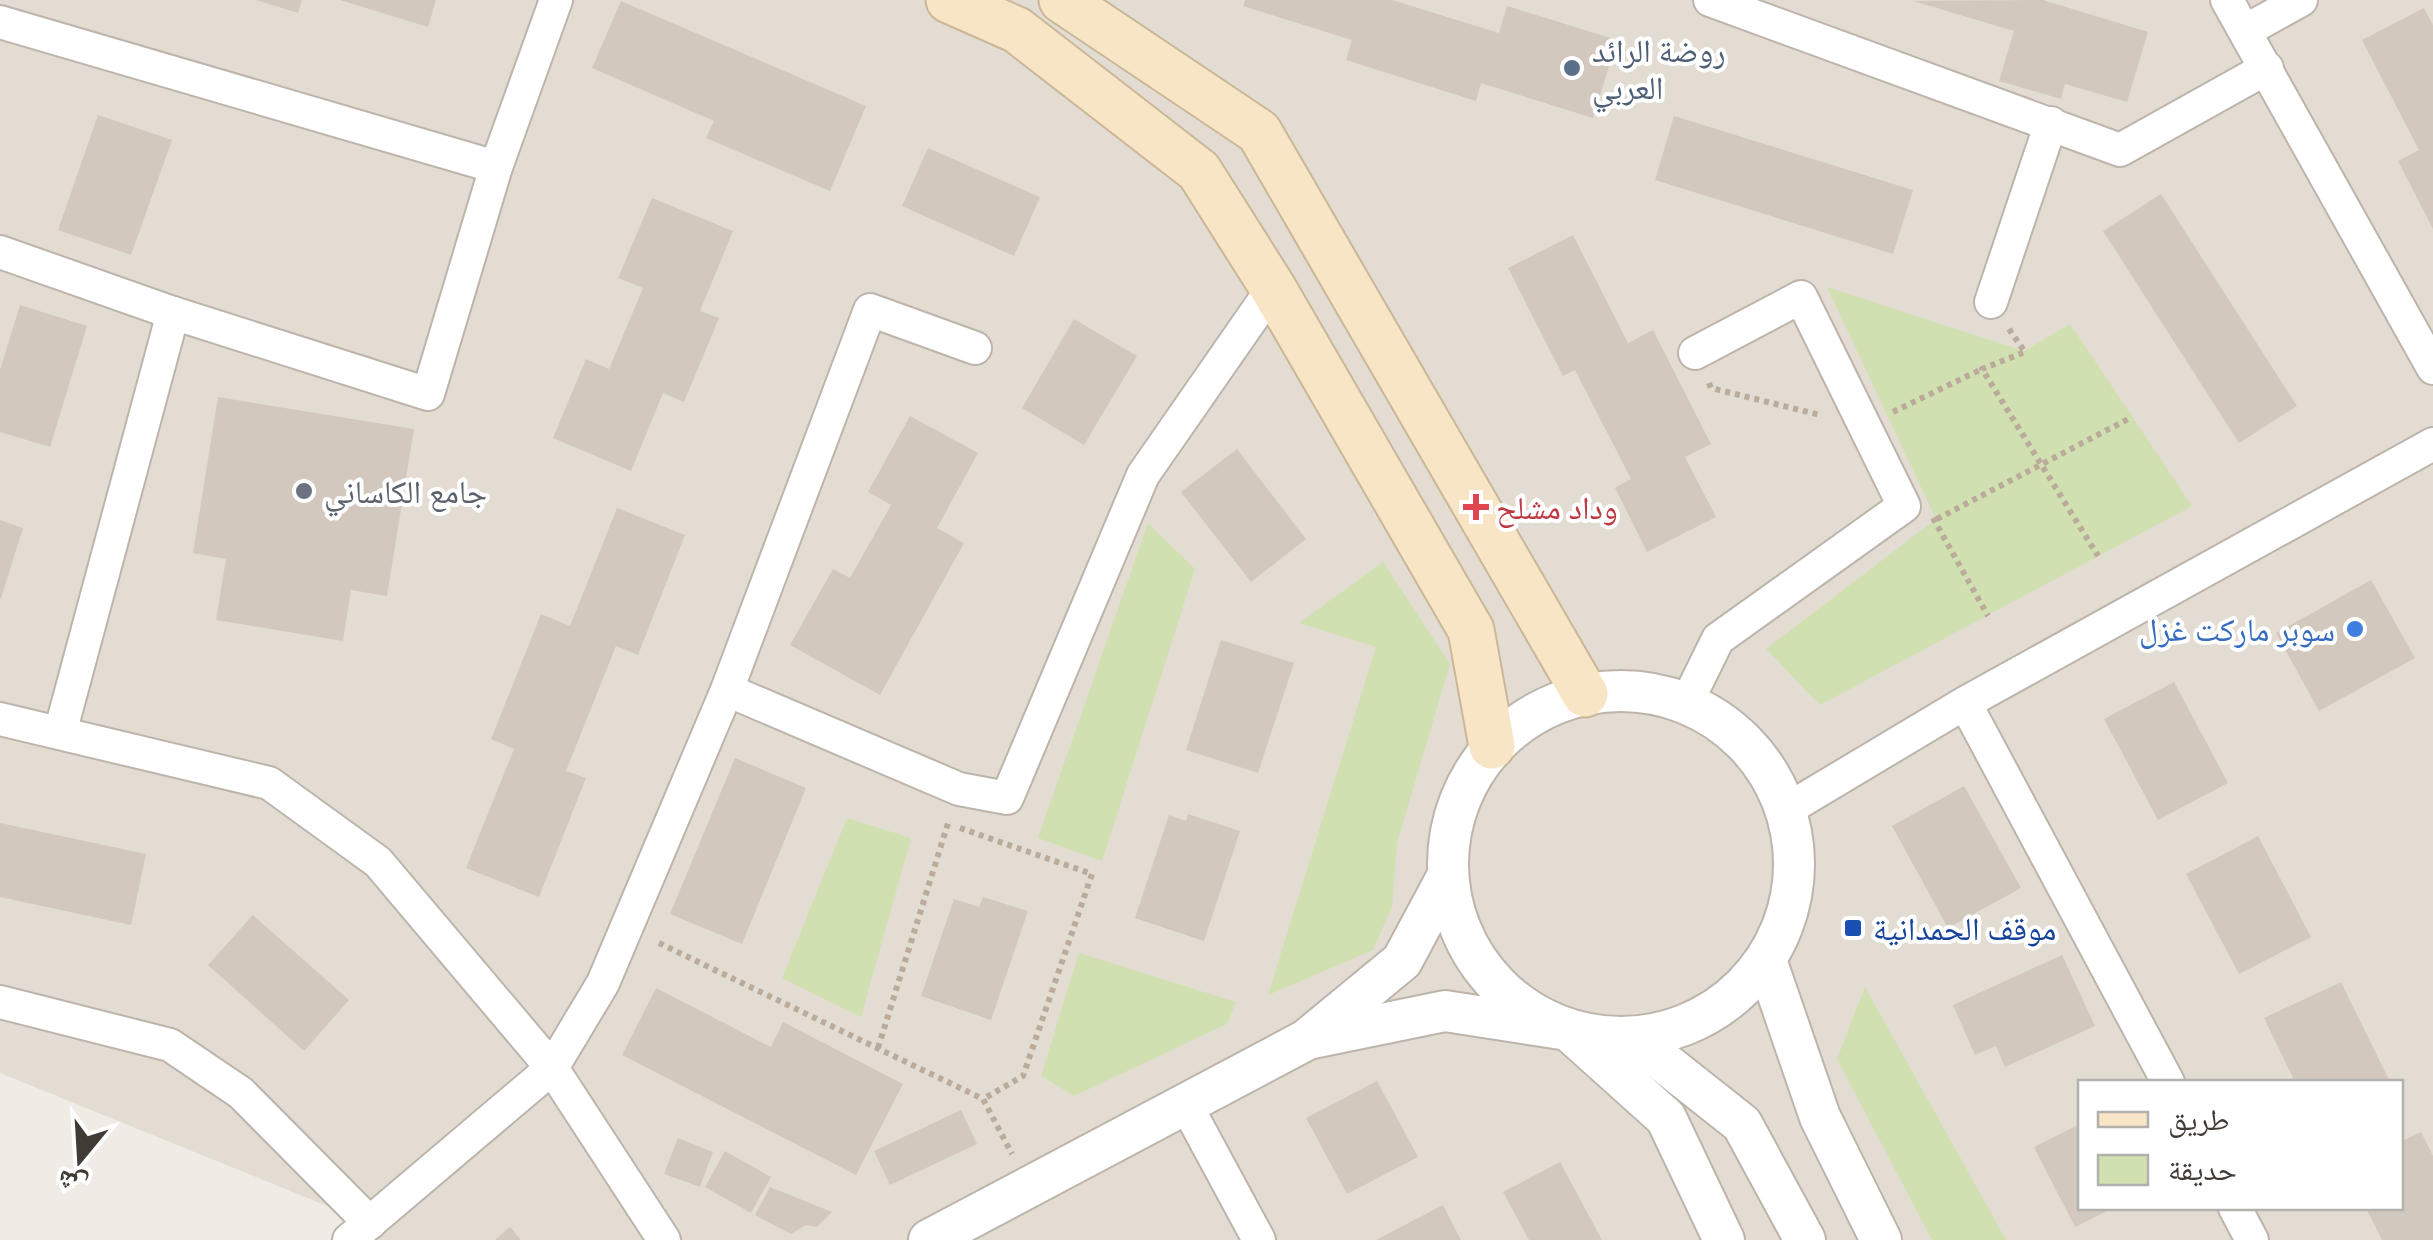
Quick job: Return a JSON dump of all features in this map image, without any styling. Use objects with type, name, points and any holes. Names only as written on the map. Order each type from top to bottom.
[{"type":"main road","points":[[948,0],[1017,30],[1199,171],[1273,288],[1471,630],[1492,746]]},
{"type":"main road","points":[[1062,0],[1258,132],[1585,694]]},
{"type":"street","points":[[0,252],[173,313],[428,394],[496,167],[556,0]]},
{"type":"street","points":[[1710,0],[2120,150],[2267,68]]},
{"type":"street","points":[[2227,0],[2433,368]]},
{"type":"street","points":[[2245,30],[2301,0]]},
{"type":"street","points":[[0,22],[496,167]]},
{"type":"street","points":[[1991,302],[2051,122]]},
{"type":"street","points":[[727,690],[958,789],[1007,798],[1143,475],[1273,288]]},
{"type":"street","points":[[1686,704],[1718,640],[1904,506],[1800,297],[1695,353]]},
{"type":"street","points":[[0,1002],[170,1046],[240,1092],[359,1232],[552,1068],[603,983],[727,690],[870,310],[974,348]]},
{"type":"street","points":[[60,733],[173,313]]},
{"type":"street","points":[[1786,810],[1965,703],[2433,444]]},
{"type":"street","points":[[1306,1040],[1445,1010],[1568,1030],[1600,1036],[1632,1037],[1671,1030],[1708,1014],[1741,990],[1766,960],[1781,932],[1791,903],[1794,840],[1769,772],[1742,739],[1708,714],[1669,697],[1627,690],[1585,694],[1550,704],[1519,722],[1492,746],[1465,785],[1449,830],[1447,877],[1459,927],[1484,972],[1522,1007],[1568,1030],[1666,1118],[1724,1240]]},
{"type":"street","points":[[1965,703],[2167,1080]]},
{"type":"street","points":[[0,719],[269,783],[378,862],[552,1068],[664,1240]]},
{"type":"street","points":[[929,1240],[1306,1040],[1402,961],[1447,877]]},
{"type":"street","points":[[1766,960],[1820,1117],[1881,1240]]},
{"type":"street","points":[[1632,1037],[1742,1124],[1805,1240]]},
{"type":"street","points":[[1185,1103],[1259,1240]]},
{"type":"street","points":[[2236,1210],[2252,1240]]},
{"type":"path","points":[[1695,353],[1711,388],[1864,426],[1982,368],[2024,352],[1991,302]]},
{"type":"path","points":[[1982,368],[2098,556]]},
{"type":"path","points":[[1988,616],[1936,520],[2132,417]]},
{"type":"path","points":[[878,1048],[958,789]]},
{"type":"path","points":[[948,824],[1092,874],[1023,1076],[983,1099]]},
{"type":"path","points":[[627,927],[983,1099],[1030,1186]]},
{"type":"shaded area","points":[[0,0],[2433,0],[2433,1240],[349,1240],[369,1223],[0,1073]]},
{"type":"green space","points":[[1827,287],[2024,351],[2070,324],[2192,506],[1820,705],[1766,649],[1936,519]]},
{"type":"green space","points":[[1148,523],[1195,569],[1102,861],[1038,838]]},
{"type":"green space","points":[[1383,562],[1450,664],[1397,843],[1392,907],[1373,950],[1268,995],[1376,647],[1299,623]]},
{"type":"green space","points":[[847,818],[911,838],[861,1017],[782,978]]},
{"type":"green space","points":[[1079,953],[1236,1002],[1227,1024],[1074,1096],[1041,1076]]},
{"type":"green space","points":[[1865,987],[2006,1240],[1932,1240],[1837,1059]]},
{"type":"building","points":[[256,0],[302,0],[298,13]]},
{"type":"building","points":[[340,0],[436,0],[428,27]]},
{"type":"building","points":[[1245,0],[1392,0],[1499,33],[1507,6],[1617,40],[1593,118],[1481,83],[1476,101],[1346,60],[1352,40],[1243,6]]},
{"type":"building","points":[[2043,0],[2148,32],[2127,102],[2065,84],[2061,99],[1999,81],[2014,31],[1913,1]]},
{"type":"building","points":[[621,1],[866,106],[830,191],[706,138],[714,121],[592,68]]},
{"type":"building","points":[[2424,8],[2433,25],[2433,229],[2398,161],[2419,150],[2362,40]]},
{"type":"building","points":[[98,115],[172,140],[131,255],[58,230]]},
{"type":"building","points":[[1674,116],[1913,190],[1893,254],[1655,180]]},
{"type":"building","points":[[928,148],[1040,197],[1014,256],[902,206]]},
{"type":"building","points":[[2161,194],[2297,406],[2239,443],[2103,231]]},
{"type":"building","points":[[652,198],[733,231],[700,311],[719,318],[684,402],[663,393],[631,471],[553,438],[586,359],[609,369],[643,288],[618,278]]},
{"type":"building","points":[[1573,235],[1628,343],[1653,330],[1711,444],[1685,457],[1716,517],[1647,552],[1615,488],[1631,479],[1575,370],[1563,376],[1508,268]]},
{"type":"building","points":[[20,305],[87,326],[50,447],[0,432],[0,370]]},
{"type":"building","points":[[1074,319],[1137,356],[1084,445],[1022,408]]},
{"type":"building","name":"جامع الكاساني","points":[[218,397],[414,429],[387,596],[351,590],[343,641],[216,620],[226,559],[193,553]]},
{"type":"building","points":[[910,416],[978,453],[937,528],[964,543],[880,695],[790,645],[833,569],[850,578],[891,505],[868,492]]},
{"type":"building","points":[[1237,449],[1306,539],[1251,582],[1181,492]]},
{"type":"building","points":[[617,508],[685,535],[638,655],[616,646],[566,771],[586,778],[539,897],[466,868],[514,749],[491,739],[541,614],[570,626]]},
{"type":"building","points":[[0,520],[23,528],[1,598],[0,598]]},
{"type":"building","points":[[2371,580],[2415,658],[2319,711],[2276,633]]},
{"type":"building","points":[[1221,640],[1294,663],[1258,773],[1186,750]]},
{"type":"building","points":[[2174,682],[2228,783],[2158,820],[2104,719]]},
{"type":"building","points":[[735,758],[806,788],[742,944],[670,914]]},
{"type":"building","points":[[1964,786],[2021,888],[1948,928],[1892,826]]},
{"type":"building","points":[[1188,814],[1240,831],[1204,941],[1135,918],[1169,815],[1186,821]]},
{"type":"building","points":[[0,823],[146,854],[131,925],[0,897]]},
{"type":"building","points":[[2258,836],[2311,937],[2239,974],[2186,874]]},
{"type":"building","points":[[983,897],[1028,911],[991,1020],[921,996],[954,899],[979,907]]},
{"type":"building","points":[[253,915],[349,1000],[304,1051],[208,965]]},
{"type":"building","points":[[2062,955],[2095,1026],[2005,1067],[1996,1046],[1975,1055],[1953,1005]]},
{"type":"building","points":[[2341,982],[2389,1080],[2294,1080],[2264,1018]]},
{"type":"building","points":[[656,988],[771,1047],[783,1022],[903,1084],[856,1175],[622,1055]]},
{"type":"building","points":[[1377,1081],[1418,1157],[1347,1194],[1306,1118]]},
{"type":"building","points":[[961,1110],[977,1144],[890,1185],[874,1151]]},
{"type":"building","points":[[2078,1125],[2078,1210],[2109,1210],[2075,1227],[2034,1147]]},
{"type":"building","points":[[2421,1132],[2433,1156],[2433,1240],[2382,1240],[2367,1210],[2403,1210],[2403,1141]]},
{"type":"building","points":[[678,1138],[713,1152],[700,1187],[664,1174]]},
{"type":"building","points":[[725,1151],[771,1177],[751,1213],[705,1187]]},
{"type":"building","points":[[1560,1162],[1602,1240],[1529,1240],[1503,1192]]},
{"type":"building","points":[[770,1187],[832,1212],[817,1227],[806,1225],[791,1234],[755,1215]]},
{"type":"building","points":[[1443,1205],[1461,1240],[1376,1240]]},
{"type":"building","points":[[510,1227],[521,1240],[495,1240]]},
{"type":"place","name":"روضة الرائد العربي","points":[[1572,68]]},
{"type":"place","name":"جامع الكاساني","points":[[304,491]]},
{"type":"place","name":"وداد مشلح","points":[[1476,507]]},
{"type":"place","name":"سوبر ماركت غزل","points":[[2355,629]]},
{"type":"place","name":"موقف الحمدانية","points":[[1853,928]]}]
